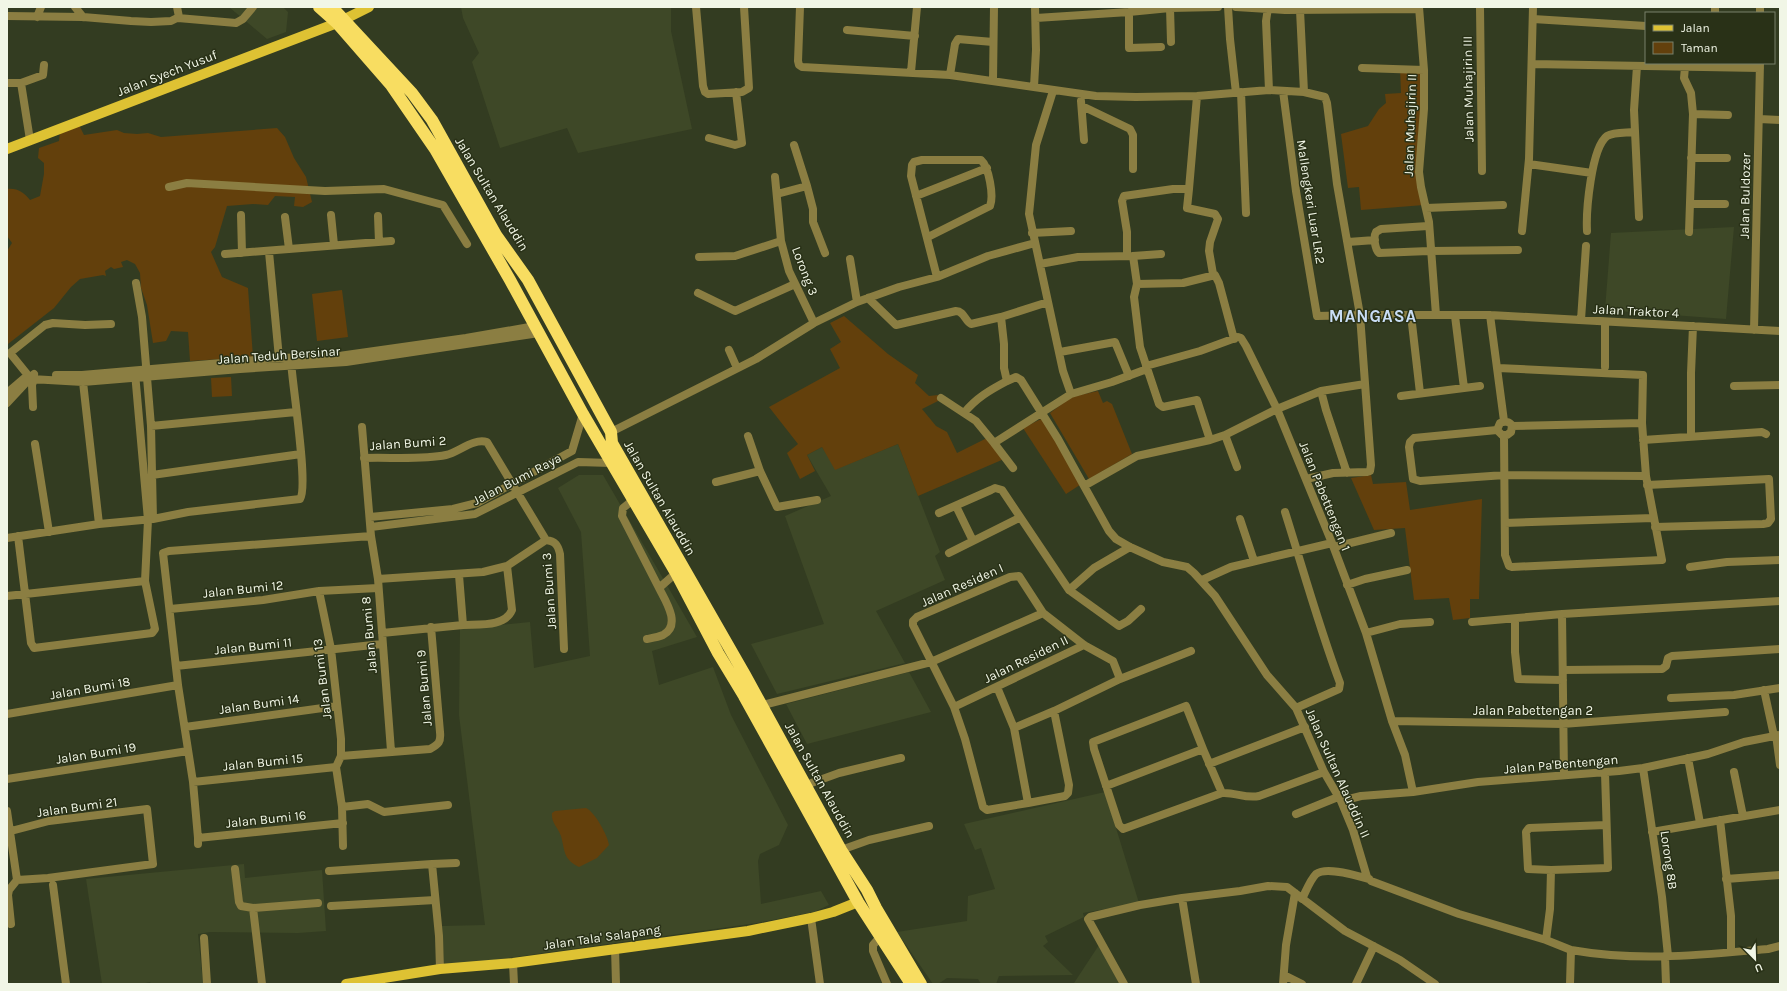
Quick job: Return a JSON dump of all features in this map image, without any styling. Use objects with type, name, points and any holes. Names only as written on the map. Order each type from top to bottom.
[{"type":"highway","name":"Jalan Sultan Alauddin","points":[[319,7],[343,20]]},
{"type":"highway","name":"Jalan Sultan Alauddin","points":[[332,7],[406,107],[435,149],[491,237],[537,330],[583,414],[676,573],[723,650],[768,704],[806,785],[841,850],[867,890],[914,981]]},
{"type":"highway","name":"Jalan Sultan Alauddin","points":[[491,237],[528,280],[611,432],[612,443],[648,502],[723,650],[744,696],[858,902],[880,937],[914,981]]},
{"type":"main road","name":"Jalan Syech Yusuf","points":[[7,149],[343,20],[368,7]]},
{"type":"main road","name":"Jalan Tala' Salapang","points":[[346,984],[374,982],[440,969],[513,963],[748,931],[811,918],[833,912],[858,902]]},
{"type":"street","points":[[37,17],[41,7]]},
{"type":"street","points":[[75,7],[84,17]]},
{"type":"street","points":[[177,7],[180,14],[178,18]]},
{"type":"street","points":[[7,16],[84,17],[131,22],[169,21],[178,18],[236,23],[243,19],[254,7]]},
{"type":"street","points":[[696,7],[704,90],[708,94],[745,91],[750,86],[744,7]]},
{"type":"street","points":[[800,7],[798,61],[800,66],[950,74],[1053,91],[1096,96],[1197,96],[1268,90],[1317,94],[1326,99],[1337,184],[1360,315],[1371,464],[1370,471],[1364,473],[1323,474],[1306,479]]},
{"type":"street","points":[[911,72],[917,7]]},
{"type":"street","points":[[993,80],[994,7]]},
{"type":"street","points":[[1034,87],[1035,7]]},
{"type":"street","points":[[1036,18],[1170,8],[1218,7]]},
{"type":"street","points":[[1228,7],[1230,39],[1239,92],[1246,213]]},
{"type":"street","points":[[1236,7],[1285,8],[1300,10],[1346,8],[1419,8]]},
{"type":"street","name":"Jalan Muhajirin III","points":[[1480,7],[1482,171]]},
{"type":"street","points":[[1522,231],[1529,164],[1533,7]]},
{"type":"street","points":[[1170,8],[1170,42]]},
{"type":"street","points":[[1268,8],[1266,21],[1268,90]]},
{"type":"street","name":"Jalan Muhajirin II","points":[[1419,8],[1424,70],[1424,109],[1419,172],[1421,187],[1430,222],[1430,251],[1436,315]]},
{"type":"street","points":[[1300,10],[1304,92]]},
{"type":"street","points":[[1129,12],[1130,48],[1162,47]]},
{"type":"street","points":[[1533,19],[1645,26]]},
{"type":"street","points":[[847,30],[914,36]]},
{"type":"street","points":[[950,74],[955,44],[958,39],[993,42]]},
{"type":"street","points":[[1532,64],[1685,67],[1714,65],[1760,65]]},
{"type":"street","points":[[7,83],[21,83],[43,75],[44,65]]},
{"type":"street","name":"Jalan Buldozer","points":[[1754,330],[1760,65]]},
{"type":"street","points":[[1637,66],[1634,132],[1639,217]]},
{"type":"street","points":[[1685,67],[1684,78],[1691,93],[1693,114],[1689,232]]},
{"type":"street","points":[[1362,68],[1424,70]]},
{"type":"street","points":[[21,83],[30,140]]},
{"type":"street","points":[[1053,91],[1036,145],[1030,214],[1032,233],[1060,352],[1063,371],[1072,394]]},
{"type":"street","name":"Mallengkeri Luar LR.2","points":[[1283,91],[1296,191],[1317,316]]},
{"type":"street","points":[[708,138],[735,145],[742,143],[736,92]]},
{"type":"street","points":[[1079,93],[1082,106],[1084,140]]},
{"type":"street","points":[[994,443],[1072,394],[1129,376],[1147,367],[1234,339],[1219,283],[1217,277],[1213,274],[1209,251],[1210,242],[1217,223],[1217,216],[1215,214],[1187,208],[1197,96]]},
{"type":"street","points":[[1082,106],[1130,129],[1133,136],[1133,169]]},
{"type":"street","points":[[1693,114],[1728,115]]},
{"type":"street","points":[[1758,119],[1780,120]]},
{"type":"street","points":[[1587,232],[1586,221],[1592,173],[1595,158],[1601,144],[1607,136],[1634,132]]},
{"type":"street","points":[[794,145],[813,209],[813,222],[826,252]]},
{"type":"street","points":[[1691,158],[1726,158]]},
{"type":"street","points":[[928,237],[989,207],[992,199],[987,168],[985,164],[978,159],[940,159],[914,162],[912,165],[910,171],[937,277]]},
{"type":"street","points":[[1529,164],[1592,173]]},
{"type":"street","points":[[916,196],[987,168]]},
{"type":"street","name":"Lorong 3","points":[[775,177],[781,241],[789,271],[814,323]]},
{"type":"street","points":[[169,187],[187,183],[325,191],[384,189],[442,205],[467,244]]},
{"type":"street","points":[[777,194],[807,186]]},
{"type":"street","points":[[1189,189],[1173,189],[1124,196],[1122,201],[1130,256],[1137,284],[1134,297],[1140,347],[1161,406],[1197,400],[1210,440]]},
{"type":"street","points":[[1691,204],[1726,204]]},
{"type":"street","points":[[1426,208],[1503,205]]},
{"type":"street","points":[[240,215],[242,253]]},
{"type":"street","points":[[331,216],[334,245]]},
{"type":"street","points":[[378,216],[379,242]]},
{"type":"street","points":[[285,217],[289,249]]},
{"type":"street","points":[[1428,226],[1381,229],[1375,233],[1377,251],[1381,254],[1430,251],[1518,250]]},
{"type":"street","points":[[1032,233],[1071,231]]},
{"type":"street","points":[[1348,242],[1375,240]]},
{"type":"street","points":[[226,254],[269,252],[391,241]]},
{"type":"street","points":[[699,257],[735,256],[781,241]]},
{"type":"street","points":[[611,432],[737,368],[771,350],[814,323],[857,302],[899,287],[937,277],[988,256],[1035,243]]},
{"type":"street","points":[[1581,320],[1586,246]]},
{"type":"street","points":[[269,252],[279,358]]},
{"type":"street","points":[[1040,264],[1078,257],[1161,254]]},
{"type":"street","points":[[850,259],[857,302]]},
{"type":"street","points":[[1137,284],[1183,283],[1213,274]]},
{"type":"street","points":[[18,536],[31,643],[34,648],[152,634],[154,630],[145,581],[152,475],[151,426],[145,373],[142,317],[136,283]]},
{"type":"street","points":[[698,293],[735,311],[795,284]]},
{"type":"street","points":[[868,298],[896,325],[956,311],[960,312],[969,323],[973,324],[1048,302]]},
{"type":"street","points":[[1411,315],[1420,393]]},
{"type":"street","points":[[1490,315],[1504,421]]},
{"type":"street","name":"Jalan Traktor 4","points":[[1317,316],[1490,315],[1780,331]]},
{"type":"street","points":[[1455,316],[1464,388]]},
{"type":"street","points":[[964,412],[986,392],[1007,381],[1004,368],[1004,344],[1001,317]]},
{"type":"street","points":[[1605,322],[1605,367]]},
{"type":"street","points":[[34,407],[30,374],[8,352],[45,324],[111,324]]},
{"type":"street","points":[[1691,436],[1690,373],[1693,326]]},
{"type":"street","name":"Jalan Teduh Bersinar","points":[[145,373],[291,361],[346,362],[537,330]]},
{"type":"street","name":"Jalan Pabettengan 1","points":[[1234,339],[1238,337],[1241,338],[1246,346],[1277,409],[1333,545],[1366,633],[1392,721],[1405,755],[1413,792]]},
{"type":"street","points":[[1060,352],[1115,342],[1129,376]]},
{"type":"street","points":[[729,350],[737,368]]},
{"type":"street","name":"Jalan Teduh Bersinar","points":[[30,374],[83,382],[135,374],[279,358],[291,361]]},
{"type":"street","points":[[7,538],[99,524],[150,519],[188,512],[300,499],[303,492],[301,454],[291,361]]},
{"type":"street","points":[[1498,368],[1643,375],[1642,423],[1646,476],[1662,560],[1512,567],[1507,563],[1505,555],[1505,475],[1500,423],[1504,421]]},
{"type":"street","points":[[7,393],[30,374]]},
{"type":"street","points":[[7,403],[30,374]]},
{"type":"street","name":"Jalan Teduh Bersinar","points":[[30,374],[135,374]]},
{"type":"street","points":[[135,374],[150,519]]},
{"type":"street","name":"Jalan Sultan Alauddin II","points":[[1007,381],[1020,378],[1058,439],[1109,531],[1116,539],[1163,562],[1187,567],[1202,580],[1215,596],[1267,675],[1296,708],[1324,772],[1339,799],[1353,830],[1366,875],[1369,879]]},
{"type":"street","points":[[83,382],[99,524]]},
{"type":"street","points":[[1084,486],[1137,456],[1210,440],[1225,435],[1277,409],[1321,391],[1366,384]]},
{"type":"street","points":[[1734,386],[1780,385]]},
{"type":"street","points":[[1401,396],[1480,386]]},
{"type":"street","points":[[1321,391],[1347,473]]},
{"type":"street","points":[[941,398],[964,412],[980,425],[1013,468]]},
{"type":"street","points":[[151,426],[296,412]]},
{"type":"street","name":"Jalan Bumi Raya","points":[[370,517],[464,507],[477,503],[572,451],[583,414]]},
{"type":"street","points":[[1504,421],[1512,426],[1642,423]]},
{"type":"street","points":[[1512,426],[1510,433],[1416,438],[1409,443],[1413,478],[1415,480],[1424,481],[1505,475],[1646,476]]},
{"type":"street","name":"Jalan Bumi 2","points":[[362,427],[370,517]]},
{"type":"street","points":[[1643,440],[1762,432],[1766,434]]},
{"type":"street","points":[[1225,435],[1237,467]]},
{"type":"street","points":[[748,436],[760,471],[777,507],[817,500]]},
{"type":"street","name":"Jalan Bumi 2","points":[[364,458],[438,456],[454,452],[478,441],[483,441],[490,444],[518,494]]},
{"type":"street","points":[[35,444],[49,532]]},
{"type":"street","name":"Jalan Bumi Raya","points":[[572,451],[578,462]]},
{"type":"street","points":[[152,475],[301,454]]},
{"type":"street","name":"Jalan Bumi Raya","points":[[370,527],[475,514],[518,494],[578,462],[612,463]]},
{"type":"street","points":[[716,482],[760,471]]},
{"type":"street","points":[[1648,485],[1769,479],[1771,518],[1768,523],[1655,527]]},
{"type":"street","points":[[939,513],[998,488],[1007,496],[1019,518],[1069,590],[1119,626],[1128,621],[1141,609]]},
{"type":"street","name":"Jalan Bumi 3","points":[[518,494],[546,540],[554,542],[558,545],[560,554],[564,649]]},
{"type":"street","points":[[633,500],[622,508],[622,516],[672,616],[671,623],[663,635],[647,639]]},
{"type":"street","points":[[956,506],[973,541]]},
{"type":"street","points":[[1284,512],[1298,550],[1316,615],[1340,685],[1334,691],[1296,708]]},
{"type":"street","name":"Jalan Bumi 8","points":[[370,517],[371,536],[378,579],[391,750]]},
{"type":"street","points":[[949,553],[1019,518]]},
{"type":"street","points":[[1505,523],[1653,518]]},
{"type":"street","points":[[1240,519],[1254,561]]},
{"type":"street","points":[[1202,580],[1221,570],[1298,550],[1333,545],[1391,533]]},
{"type":"street","points":[[193,782],[178,685],[170,609],[162,556],[163,553],[169,550],[371,536]]},
{"type":"street","name":"Jalan Bumi 3","points":[[378,579],[483,572],[507,566],[546,540]]},
{"type":"street","points":[[1069,590],[1094,568],[1130,547]]},
{"type":"street","points":[[1690,567],[1727,562],[1780,560]]},
{"type":"street","points":[[382,633],[501,621],[508,617],[512,610],[507,566]]},
{"type":"street","points":[[1347,585],[1365,579],[1407,570]]},
{"type":"street","points":[[659,588],[676,573]]},
{"type":"street","points":[[459,574],[463,625]]},
{"type":"street","name":"Jalan Residen I","points":[[931,662],[913,625],[913,621],[918,617],[1010,576],[1015,575],[1021,578],[1043,613]]},
{"type":"street","points":[[7,596],[145,581]]},
{"type":"street","points":[[319,591],[378,588]]},
{"type":"street","name":"Jalan Bumi 12","points":[[170,609],[270,599],[319,591]]},
{"type":"street","name":"Jalan Bumi 13","points":[[319,591],[331,649],[341,756]]},
{"type":"street","points":[[1472,622],[1562,614],[1780,601]]},
{"type":"street","points":[[768,704],[931,662],[1043,613]]},
{"type":"street","name":"Jalan Residen II","points":[[954,707],[1084,645],[1043,613]]},
{"type":"street","points":[[1562,614],[1562,724],[1564,775]]},
{"type":"street","points":[[1516,619],[1515,652],[1518,679],[1563,680]]},
{"type":"street","points":[[1366,633],[1395,625],[1430,622]]},
{"type":"street","name":"Jalan Bumi 9","points":[[391,750],[430,748],[438,745],[441,740],[431,627]]},
{"type":"street","name":"Jalan Bumi 11","points":[[176,666],[382,644]]},
{"type":"street","points":[[1084,645],[1113,661],[1120,679]]},
{"type":"street","points":[[1563,670],[1662,669],[1666,666],[1668,658],[1672,656],[1780,649]]},
{"type":"street","points":[[1014,728],[1054,711],[1120,679],[1190,651]]},
{"type":"street","points":[[931,662],[954,707],[965,739],[983,807],[987,810],[1065,796],[1069,790],[1069,785],[1054,711]]},
{"type":"street","name":"Jalan Bumi 18","points":[[7,714],[178,685]]},
{"type":"street","points":[[997,686],[1014,728],[1028,803]]},
{"type":"street","points":[[1671,698],[1734,695],[1780,688]]},
{"type":"street","points":[[1764,690],[1777,735],[1780,765]]},
{"type":"street","name":"Jalan Bumi 14","points":[[185,727],[336,706]]},
{"type":"street","points":[[1222,793],[1209,764],[1187,706],[1180,707],[1093,742],[1119,825],[1123,829],[1222,793],[1231,792],[1249,797],[1259,796],[1324,772]]},
{"type":"street","name":"Jalan Pabettengan 2","points":[[1392,721],[1562,724],[1667,718],[1674,715],[1725,712]]},
{"type":"street","points":[[1209,764],[1305,727]]},
{"type":"street","name":"Jalan Pa'Bentengan","points":[[1296,814],[1339,799],[1361,796],[1413,792],[1478,782],[1605,773],[1643,768],[1777,735]]},
{"type":"street","points":[[1106,786],[1203,749]]},
{"type":"street","points":[[343,846],[342,807],[336,767],[341,756],[391,750]]},
{"type":"street","name":"Jalan Bumi 19","points":[[7,778],[188,751]]},
{"type":"street","points":[[806,785],[839,773],[902,758]]},
{"type":"street","points":[[1688,758],[1700,823]]},
{"type":"street","name":"Jalan Bumi 15","points":[[193,782],[336,767]]},
{"type":"street","name":"Lorong 8B","points":[[1643,768],[1662,898],[1667,956],[1666,984]]},
{"type":"street","points":[[1734,772],[1743,816]]},
{"type":"street","points":[[1605,773],[1608,868],[1551,870],[1528,869],[1526,832],[1528,829],[1606,825]]},
{"type":"street","name":"Jalan Bumi 16","points":[[193,782],[198,841],[343,823]]},
{"type":"street","points":[[342,807],[368,804],[384,812],[448,805]]},
{"type":"street","name":"Jalan Bumi 21","points":[[11,831],[49,821],[147,809],[153,864],[48,878],[17,880]]},
{"type":"street","points":[[7,810],[17,880],[9,890],[8,895],[11,924]]},
{"type":"street","points":[[1652,832],[1780,810]]},
{"type":"street","points":[[1720,820],[1731,916],[1731,952]]},
{"type":"street","points":[[841,850],[870,840],[929,826]]},
{"type":"street","points":[[329,871],[456,863]]},
{"type":"street","points":[[432,864],[439,936],[440,969]]},
{"type":"street","points":[[235,869],[239,905],[253,908],[318,903]]},
{"type":"street","points":[[1546,940],[1550,909],[1551,870]]},
{"type":"street","points":[[1283,984],[1286,945],[1298,896],[1313,878],[1321,872],[1336,872],[1369,879],[1459,914],[1546,940],[1571,950],[1615,956],[1704,956],[1768,949],[1780,946]]},
{"type":"street","points":[[1726,879],[1780,874]]},
{"type":"street","points":[[53,885],[66,984]]},
{"type":"street","points":[[1124,984],[1088,919],[1095,914],[1182,898],[1276,885],[1287,887],[1345,931],[1414,968],[1435,984]]},
{"type":"street","points":[[1182,898],[1196,984]]},
{"type":"street","points":[[331,906],[435,900]]},
{"type":"street","points":[[253,908],[262,984]]},
{"type":"street","points":[[811,918],[820,984]]},
{"type":"street","points":[[880,937],[873,945],[873,951],[887,984]]},
{"type":"street","points":[[204,938],[207,984]]},
{"type":"street","points":[[1356,984],[1374,946]]},
{"type":"street","points":[[615,948],[616,984]]},
{"type":"street","points":[[1570,984],[1571,950]]},
{"type":"street","points":[[513,963],[514,984]]},
{"type":"street","points":[[1284,975],[1302,984]]},
{"type":"shaded area","points":[[229,7],[283,7],[288,12],[286,32],[267,39]]},
{"type":"shaded area","points":[[461,7],[671,7],[671,31],[692,129],[578,153],[567,128],[500,148],[472,62],[479,53],[463,18]]},
{"type":"shaded area","points":[[1734,227],[1726,319],[1605,310],[1611,233]]},
{"type":"shaded area","points":[[898,444],[940,552],[935,556],[945,580],[876,611],[905,663],[777,694],[751,644],[824,624],[785,516],[831,496],[807,455],[822,447],[836,469]]},
{"type":"shaded area","points":[[579,475],[603,475],[697,637],[652,651],[659,685],[713,667],[731,715],[788,825],[779,845],[760,854],[758,861],[761,904],[821,891],[829,905],[814,912],[757,923],[444,967],[442,926],[485,925],[459,715],[460,629],[530,622],[534,668],[590,656],[581,532],[558,488]]},
{"type":"shaded area","points":[[909,672],[931,712],[807,744],[786,704]]},
{"type":"shaded area","points":[[1105,792],[1139,903],[1083,913],[1084,917],[1045,936],[1048,942],[1043,946],[1073,975],[999,976],[996,984],[981,984],[978,979],[947,978],[938,984],[933,984],[897,932],[967,921],[968,896],[995,889],[981,848],[975,850],[964,824]]},
{"type":"shaded area","points":[[244,864],[245,878],[322,870],[326,931],[298,933],[210,932],[198,934],[203,984],[151,984],[150,982],[141,984],[102,984],[86,879]]},
{"type":"shaded area","points":[[1099,945],[1120,984],[1073,984],[1074,983]]},
{"type":"green space","points":[[1400,68],[1422,68],[1420,135],[1424,205],[1361,210],[1359,187],[1348,188],[1341,134],[1368,126],[1379,109],[1386,103],[1385,94],[1401,93]]},
{"type":"green space","points":[[78,123],[84,135],[117,130],[124,133],[148,133],[161,137],[277,128],[285,137],[294,158],[306,177],[312,202],[303,207],[294,206],[295,197],[275,196],[268,205],[253,204],[227,206],[215,247],[211,252],[222,277],[248,288],[253,357],[190,361],[188,332],[171,331],[166,341],[153,343],[147,305],[141,288],[140,273],[135,264],[127,260],[121,262],[123,267],[114,269],[111,267],[105,271],[106,276],[103,275],[80,279],[71,287],[54,308],[8,344],[7,343],[7,251],[12,243],[7,236],[7,189],[20,191],[30,200],[40,196],[44,174],[44,163],[38,158],[39,148],[59,141],[60,133]]},
{"type":"green space","points":[[342,290],[348,337],[317,341],[312,294]]},
{"type":"green space","points":[[844,316],[888,354],[918,375],[915,383],[929,396],[938,395],[938,401],[922,409],[936,426],[947,432],[957,453],[987,438],[1004,459],[918,496],[898,444],[835,470],[822,447],[807,455],[815,471],[800,479],[787,453],[798,444],[769,407],[840,368],[830,349],[841,342],[830,323]]},
{"type":"green space","points":[[231,377],[232,396],[212,397],[211,378]]},
{"type":"green space","points":[[1098,391],[1103,403],[1107,401],[1112,404],[1132,454],[1089,479],[1050,413],[1071,397]]},
{"type":"green space","points":[[1045,417],[1086,481],[1066,494],[1023,428]]},
{"type":"green space","points":[[1371,475],[1373,484],[1406,482],[1410,510],[1482,499],[1479,599],[1470,599],[1470,618],[1453,620],[1449,598],[1414,600],[1405,528],[1374,530],[1351,478]]},
{"type":"green space","points":[[586,808],[590,810],[600,825],[609,845],[597,858],[579,867],[567,858],[560,833],[553,820],[552,813],[555,811]]},
{"type":"district","name":"MANGASA","points":[[1373,316]]}]
